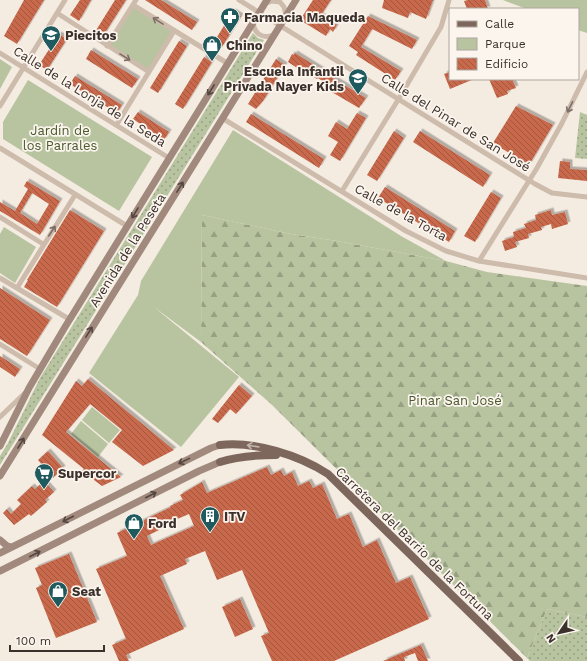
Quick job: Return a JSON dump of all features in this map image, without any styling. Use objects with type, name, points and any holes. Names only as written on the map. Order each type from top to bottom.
[{"type":"main road","name":"Carretera del Barrio de la Fortuna","points":[[220,445],[234,443],[261,447],[285,454],[315,466],[328,474],[519,661]]},
{"type":"main road","points":[[220,445],[229,448],[231,452],[229,456],[220,462]]},
{"type":"main road","name":"Carretera del Barrio de la Fortuna","points":[[220,462],[232,458],[253,455],[285,454]]},
{"type":"street","points":[[0,106],[65,0]]},
{"type":"street","name":"Calle del Pinar de San José","points":[[239,0],[529,180],[552,193],[587,197]]},
{"type":"street","name":"Avenida de la Peseta","points":[[0,476],[296,0]]},
{"type":"street","points":[[342,191],[441,27],[449,0]]},
{"type":"street","points":[[107,46],[135,2],[174,31],[228,63]]},
{"type":"street","name":"Avenida de la Peseta","points":[[1,441],[29,388],[69,319],[265,2],[280,2],[284,7],[286,15]]},
{"type":"street","points":[[57,13],[148,72]]},
{"type":"street","points":[[253,21],[255,30],[258,33],[265,37],[273,35]]},
{"type":"street","points":[[117,124],[174,31]]},
{"type":"street","name":"Calle de la Lonja de la Seda","points":[[0,53],[117,124],[169,158]]},
{"type":"street","points":[[479,261],[562,123],[586,79],[587,72]]},
{"type":"street","name":"Calle de la Torta","points":[[222,118],[406,231],[446,251],[479,261],[587,278]]},
{"type":"street","points":[[0,148],[127,226]]},
{"type":"street","points":[[17,288],[43,244],[75,195]]},
{"type":"street","points":[[0,219],[43,244]]},
{"type":"street","points":[[0,278],[69,319]]},
{"type":"street","points":[[0,344],[40,369]]},
{"type":"street","points":[[0,418],[2,411],[29,388]]},
{"type":"street","name":"Carretera del Barrio de la Fortuna","points":[[0,553],[211,448],[220,445]]},
{"type":"street","name":"Carretera del Barrio de la Fortuna","points":[[0,571],[199,471],[220,462]]},
{"type":"street","points":[[0,540],[7,546],[11,547]]},
{"type":"green space","points":[[503,0],[587,0],[587,33],[579,30],[579,8],[524,8]]},
{"type":"green space","points":[[133,5],[174,31],[149,72],[107,46]]},
{"type":"green space","points":[[253,33],[258,38],[264,40],[0,465],[0,456],[40,378]]},
{"type":"green space","points":[[0,59],[12,67],[0,89]]},
{"type":"green space","name":"Jardín de los Parrales","points":[[28,80],[152,157],[119,211],[3,139],[3,122]]},
{"type":"green space","points":[[580,112],[587,115],[587,159],[575,158]]},
{"type":"green space","points":[[233,130],[401,236],[446,261],[291,234],[202,215],[201,342],[154,307],[239,377],[181,447],[89,373],[138,295],[141,281]]},
{"type":"green space","name":"Pinar San José","points":[[202,215],[291,234],[446,261],[487,272],[587,286],[587,617],[547,609],[527,658],[271,404],[201,342]]},
{"type":"green space","points":[[4,227],[36,247],[15,283],[0,273],[0,234]]},
{"type":"green space","points":[[92,407],[120,430],[109,443],[82,420]]},
{"type":"green space","points":[[81,421],[108,444],[98,457],[71,434]]},
{"type":"green space","points":[[547,609],[587,617],[587,661],[530,661],[527,658]]},
{"type":"building","points":[[24,0],[44,0],[17,44],[4,36]]},
{"type":"building","points":[[80,0],[91,0],[79,21],[70,15]]},
{"type":"building","points":[[115,0],[126,0],[103,36],[95,32]]},
{"type":"building","points":[[145,0],[161,0],[197,22],[192,30]]},
{"type":"building","points":[[313,0],[331,0],[321,15],[337,25],[333,32],[330,29],[326,36],[300,20]]},
{"type":"building","points":[[384,0],[433,0],[426,19],[410,12],[408,18],[382,8]]},
{"type":"building","points":[[485,0],[488,8],[467,8],[464,1]]},
{"type":"building","points":[[233,11],[241,16],[222,47],[214,42]]},
{"type":"building","points":[[368,16],[417,40],[412,49],[372,29],[361,47],[401,71],[395,80],[356,55],[358,52],[349,46]]},
{"type":"building","points":[[59,34],[67,39],[47,70],[39,65]]},
{"type":"building","points":[[179,41],[187,46],[158,93],[150,88]]},
{"type":"building","points":[[91,50],[138,79],[132,88],[86,59]]},
{"type":"building","points":[[295,53],[366,98],[359,108],[325,88],[327,84],[318,78],[311,77],[288,62],[292,54],[294,55]]},
{"type":"building","points":[[204,57],[212,62],[183,109],[175,104]]},
{"type":"building","points":[[276,59],[285,65],[263,101],[256,109],[248,104]]},
{"type":"building","points":[[449,72],[449,80],[472,80],[450,89],[444,74]]},
{"type":"building","points":[[75,76],[122,105],[117,113],[70,84]]},
{"type":"building","points":[[489,80],[512,80],[516,88],[507,91],[508,94],[497,98]]},
{"type":"building","points":[[516,106],[553,125],[529,165],[493,143]]},
{"type":"building","points":[[138,112],[169,132],[164,140],[133,119]]},
{"type":"building","points":[[357,113],[366,118],[340,161],[330,155],[338,142],[328,136],[336,122],[347,129]]},
{"type":"building","points":[[251,114],[324,159],[319,168],[246,122]]},
{"type":"building","points":[[394,131],[404,138],[377,181],[367,175]]},
{"type":"building","points":[[420,131],[490,175],[483,187],[413,142]]},
{"type":"building","points":[[560,161],[570,162],[570,169],[587,170],[587,181],[558,178]]},
{"type":"building","points":[[27,181],[60,201],[40,235],[0,211],[0,202],[15,211],[28,189],[24,186]],"holes":[[[32,193],[49,204],[37,224],[20,213]]]},
{"type":"building","points":[[385,187],[455,231],[449,242],[378,198]]},
{"type":"building","points":[[491,192],[501,198],[475,242],[464,236]]},
{"type":"building","points":[[70,210],[104,231],[57,307],[24,287]]},
{"type":"building","points":[[551,210],[552,215],[565,212],[568,224],[552,229],[551,224],[541,227],[542,230],[528,234],[529,238],[515,242],[517,247],[505,251],[502,241],[514,237],[513,232],[526,228],[524,224],[536,220],[535,215]]},
{"type":"building","points":[[0,288],[50,320],[27,356],[0,339]]},
{"type":"building","points":[[0,356],[20,369],[15,377],[0,367]]},
{"type":"building","points":[[88,379],[174,450],[143,466],[112,442],[122,430],[90,404],[66,432],[121,477],[102,486],[82,471],[84,469],[42,435],[76,381],[82,386]]},
{"type":"building","points":[[239,385],[252,396],[236,414],[230,409],[218,423],[212,419]]},
{"type":"building","points":[[48,451],[63,468],[53,478],[38,460]]},
{"type":"building","points":[[267,467],[271,475],[281,470],[284,476],[292,472],[298,486],[309,481],[313,488],[322,484],[337,519],[349,514],[363,547],[377,540],[396,583],[410,577],[429,619],[334,661],[272,661],[261,636],[269,633],[242,570],[217,580],[205,551],[185,559],[187,564],[160,576],[184,629],[126,655],[129,661],[119,661],[112,645],[126,639],[96,569],[127,556],[117,533],[183,500],[180,495],[202,482],[207,493]],"holes":[[[189,514],[194,526],[151,545],[147,536],[169,525],[168,523]]]},
{"type":"building","points":[[44,481],[54,492],[45,500],[47,502],[31,516],[29,514],[14,525],[3,513],[7,509],[11,514],[21,504],[17,500],[32,486],[35,489]]},
{"type":"building","points":[[69,554],[97,622],[56,638],[36,588],[42,585],[35,568]]},
{"type":"building","points":[[240,599],[253,629],[235,637],[222,607]]},
{"type":"building","points":[[421,645],[428,661],[418,661],[415,653],[404,657],[405,661],[383,661]]},
{"type":"place","name":"Farmacia Maqueda","points":[[230,34]]},
{"type":"place","name":"Piecitos","points":[[51,52]]},
{"type":"place","name":"Chino","points":[[212,62]]},
{"type":"place","name":"Escuela Infantil Privada Nayer Kids","points":[[358,95]]},
{"type":"place","name":"Supercor","points":[[44,490]]},
{"type":"place","name":"ITV","points":[[210,533]]},
{"type":"place","name":"Ford","points":[[134,540]]},
{"type":"place","name":"Seat","points":[[58,608]]}]
